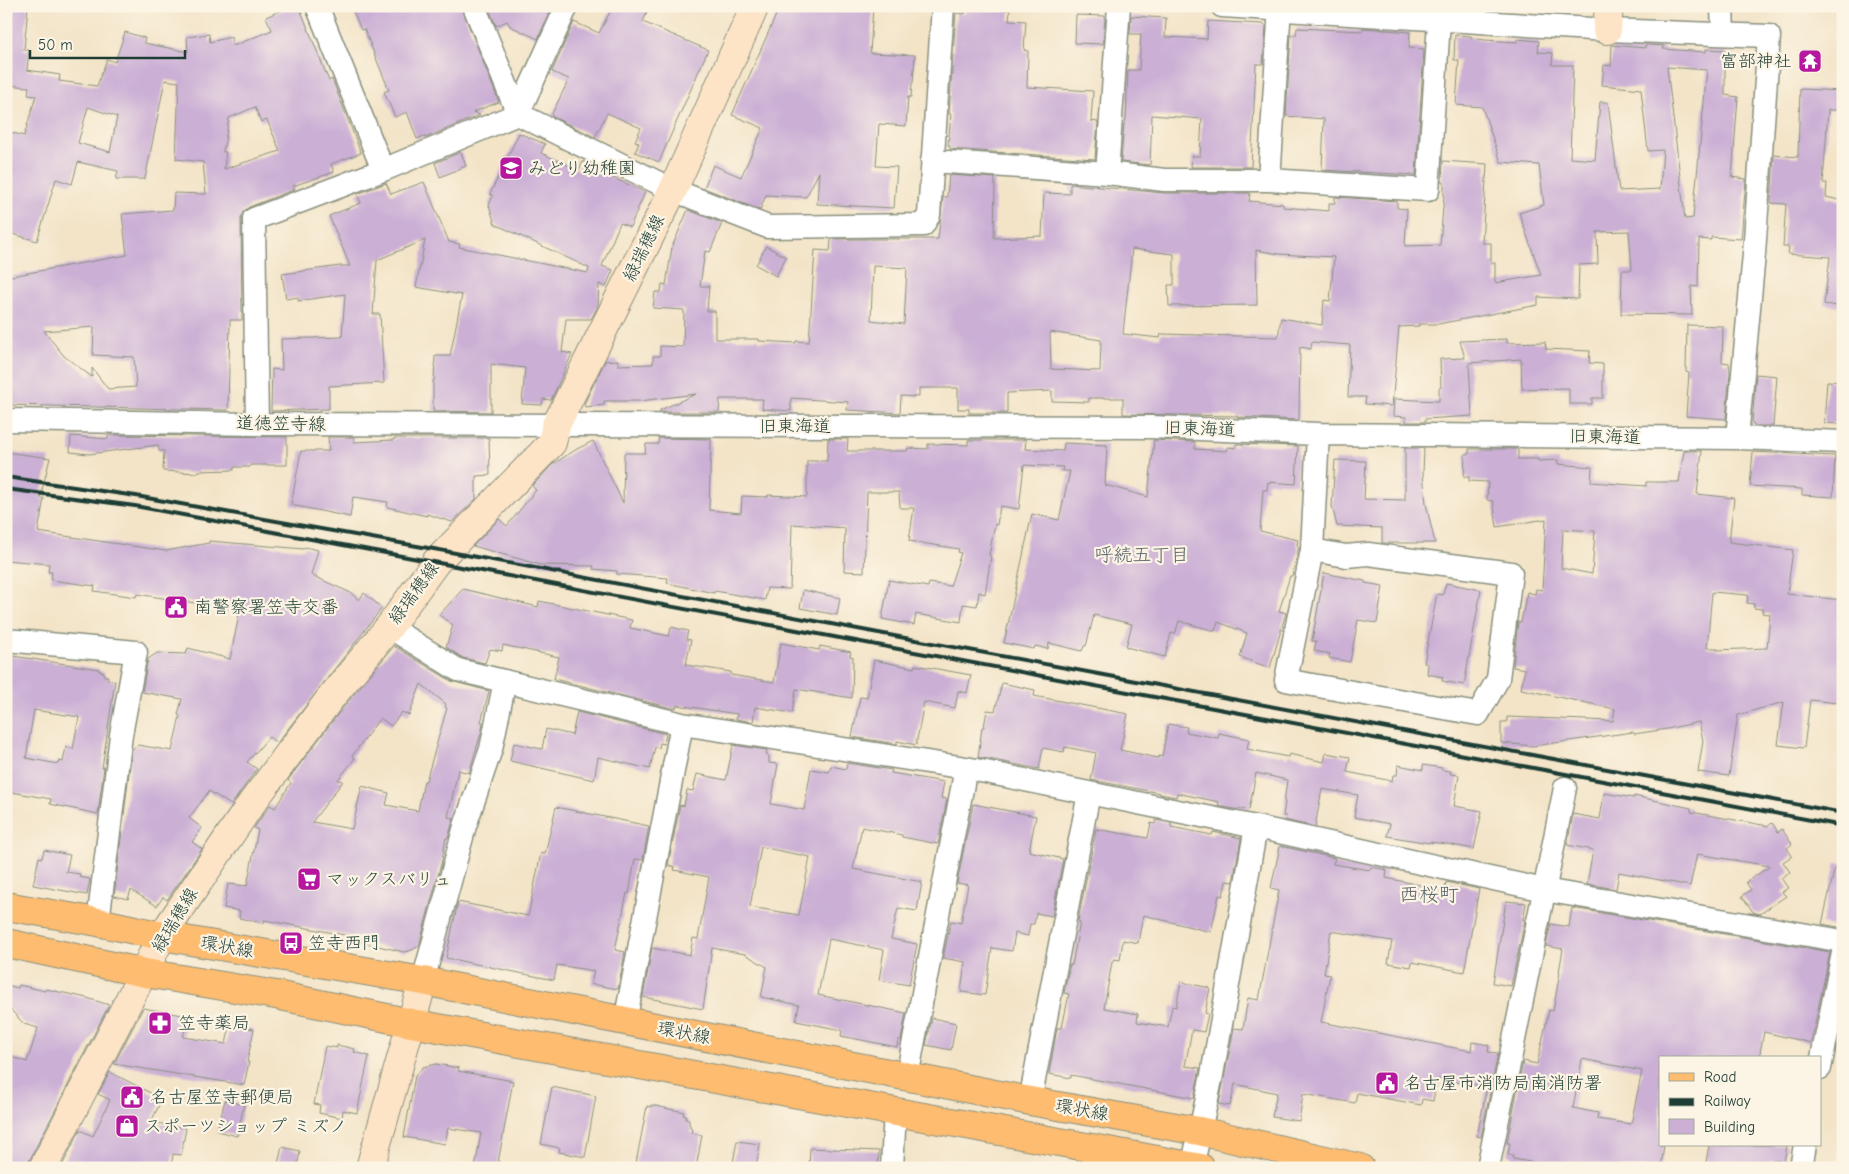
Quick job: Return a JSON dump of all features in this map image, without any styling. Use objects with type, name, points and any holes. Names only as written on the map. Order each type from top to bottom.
[{"type":"main road","name":"緑瑞穂線","points":[[43,1168],[145,973],[162,936],[251,804],[329,700],[389,628],[445,551],[552,443],[556,425],[673,190],[755,6]]},
{"type":"main road","name":"環状線","points":[[6,906],[98,922],[162,936],[423,981],[1030,1101],[1199,1131],[1360,1168]]},
{"type":"main road","name":"環状線","points":[[6,943],[145,973],[276,995],[411,1023],[1195,1167]]},
{"type":"main road","points":[[370,1168],[423,981]]},
{"type":"street","points":[[316,6],[383,170]]},
{"type":"street","points":[[474,6],[518,114],[673,190],[768,227],[923,225],[929,215],[944,6]]},
{"type":"street","points":[[257,424],[254,219],[383,170],[518,114],[567,6]]},
{"type":"street","points":[[1107,173],[1120,6]]},
{"type":"street","points":[[1222,6],[1608,18],[1723,34],[1769,36],[1753,264],[1738,438]]},
{"type":"street","points":[[1722,6],[1723,34]]},
{"type":"street","points":[[1269,180],[1280,8]]},
{"type":"street","points":[[932,162],[1107,173],[1164,180],[1269,180],[1428,190],[1440,13]]},
{"type":"street","name":"道徳笠寺線","points":[[6,420],[257,424],[556,425]]},
{"type":"street","name":"旧東海道","points":[[556,425],[1141,427],[1318,434],[1738,438],[1843,442]]},
{"type":"street","points":[[1312,550],[1346,556],[1368,554],[1511,573],[1498,679],[1478,714],[1286,680],[1312,550],[1318,434]]},
{"type":"street","points":[[389,628],[458,670],[682,724],[966,768],[1256,827],[1544,890],[1843,940]]},
{"type":"street","points":[[6,640],[136,652],[122,735],[98,922]]},
{"type":"street","points":[[423,981],[465,826],[491,749],[505,681]]},
{"type":"street","points":[[625,1022],[682,724]]},
{"type":"street","points":[[907,1077],[966,768]]},
{"type":"street","points":[[1488,1168],[1565,788]]},
{"type":"street","points":[[1030,1101],[1090,793]]},
{"type":"street","points":[[1195,1167],[1199,1131],[1216,1057],[1256,827]]},
{"type":"street","points":[[1822,1058],[1843,953]]},
{"type":"street","points":[[892,1168],[895,1111]]},
{"type":"street","points":[[1800,1168],[1805,1146]]},
{"type":"building","points":[[6,6],[28,6],[24,50],[29,50],[27,70],[60,75],[59,81],[97,86],[107,59],[115,62],[125,32],[145,38],[144,43],[188,52],[187,37],[209,34],[210,42],[231,37],[233,46],[272,30],[266,17],[291,6],[299,6],[329,81],[332,79],[361,153],[331,164],[334,172],[293,186],[295,189],[249,207],[243,212],[241,219],[242,320],[230,320],[228,410],[6,405],[6,277],[127,255],[122,214],[173,210],[174,193],[206,194],[203,162],[176,159],[179,82],[165,80],[145,179],[116,179],[118,171],[78,162],[72,184],[56,179],[37,241],[6,232],[6,131],[24,136],[36,96],[28,95],[29,87],[6,85]],"holes":[[[88,107],[117,117],[110,152],[78,143]],[[255,107],[261,122],[267,120],[280,151],[224,169],[226,152],[223,152],[229,118]],[[94,327],[93,355],[134,357],[136,387],[108,389],[92,368],[92,377],[64,356],[44,331]]]},
{"type":"building","points":[[365,6],[461,6],[499,102],[473,112],[480,115],[425,138],[424,136],[417,139],[407,112],[395,117],[384,92],[389,90],[364,29],[361,30],[353,11]]},
{"type":"building","points":[[488,6],[552,6],[538,39],[510,26],[507,21],[496,26]]},
{"type":"building","points":[[613,6],[649,6],[643,22],[708,50],[659,162],[635,152],[639,143],[635,141],[641,128],[607,113],[595,137],[551,116],[569,79],[552,72],[574,22],[599,33]]},
{"type":"building","points":[[780,6],[873,6],[870,53],[915,55],[911,97],[908,97],[906,126],[879,124],[876,166],[897,167],[894,208],[817,204],[819,172],[806,197],[766,195],[760,210],[704,188],[713,165],[741,177],[763,128],[732,115]]},
{"type":"building","points":[[965,7],[1010,10],[1009,20],[1026,21],[1024,50],[1028,51],[1027,87],[1093,91],[1091,121],[1098,122],[1095,159],[950,149],[950,146],[948,146],[951,114],[949,114],[956,13],[965,14]]},
{"type":"building","points":[[1076,15],[1105,16],[1103,44],[1075,43]]},
{"type":"building","points":[[1131,16],[1166,18],[1165,37],[1207,39],[1208,21],[1263,24],[1266,27],[1263,64],[1256,64],[1251,167],[1191,167],[1192,156],[1200,156],[1202,119],[1152,115],[1150,165],[1121,162],[1126,118],[1128,70],[1139,70],[1141,34],[1130,34]]},
{"type":"building","points":[[1297,28],[1363,31],[1363,28],[1410,32],[1409,48],[1424,49],[1416,175],[1322,170],[1324,119],[1286,116],[1291,35],[1296,35]]},
{"type":"building","points":[[1455,35],[1471,36],[1471,38],[1485,40],[1517,42],[1517,39],[1539,41],[1538,52],[1553,53],[1552,65],[1573,65],[1570,158],[1595,160],[1600,102],[1608,102],[1619,191],[1660,189],[1663,150],[1648,151],[1641,89],[1602,85],[1604,65],[1611,66],[1612,45],[1645,48],[1645,45],[1664,46],[1663,49],[1706,52],[1706,49],[1725,50],[1725,95],[1738,97],[1732,177],[1746,179],[1741,239],[1711,237],[1711,240],[1699,239],[1698,287],[1691,286],[1692,315],[1621,314],[1622,270],[1632,270],[1629,231],[1597,232],[1598,264],[1579,265],[1578,299],[1538,297],[1538,305],[1438,324],[1399,327],[1392,406],[1365,404],[1366,397],[1348,397],[1350,345],[1312,342],[1311,349],[1300,347],[1299,420],[1237,416],[1123,414],[1123,398],[1089,398],[1089,402],[1052,401],[1052,391],[1007,393],[1007,413],[969,413],[969,409],[958,409],[958,388],[919,388],[919,397],[901,396],[900,413],[847,410],[848,402],[791,398],[791,411],[762,409],[763,399],[720,399],[719,412],[660,412],[660,410],[696,394],[640,401],[604,401],[604,405],[585,407],[584,404],[605,361],[618,360],[618,365],[653,364],[653,356],[660,356],[660,346],[683,347],[684,310],[653,308],[655,292],[661,292],[662,284],[666,285],[672,247],[688,210],[722,223],[710,252],[705,251],[700,286],[709,286],[707,311],[715,311],[715,339],[809,342],[815,250],[830,251],[831,239],[938,239],[943,197],[947,197],[949,175],[995,178],[994,238],[1042,236],[1044,193],[1070,194],[1070,184],[1164,193],[1250,193],[1249,201],[1283,204],[1283,207],[1329,211],[1329,203],[1335,203],[1335,197],[1397,201],[1397,208],[1407,209],[1405,246],[1440,245],[1444,195],[1444,182],[1442,182],[1443,161],[1487,164],[1482,243],[1491,243],[1491,263],[1495,263],[1495,283],[1541,275],[1519,213],[1544,205],[1539,165],[1501,162],[1482,107],[1456,105],[1459,60],[1454,60]],"holes":[[[1667,67],[1707,70],[1693,218],[1685,219]],[[1132,249],[1174,254],[1174,285],[1168,285],[1169,306],[1257,305],[1256,250],[1279,254],[1334,257],[1330,301],[1324,300],[1322,325],[1281,318],[1278,337],[1161,334],[1160,338],[1123,334]],[[873,266],[907,268],[904,324],[871,320]],[[1050,332],[1101,340],[1100,371],[1051,369]]]},
{"type":"building","points":[[1800,89],[1843,91],[1841,110],[1828,110],[1823,183],[1827,183],[1826,197],[1843,201],[1843,307],[1824,304],[1830,257],[1788,254],[1789,247],[1783,247],[1786,204],[1771,203],[1774,155],[1798,157]]},
{"type":"building","points":[[519,133],[545,144],[541,153],[579,170],[583,161],[601,169],[600,172],[645,192],[630,227],[620,223],[602,266],[613,270],[606,287],[599,284],[598,306],[591,319],[566,319],[562,352],[572,354],[551,400],[543,399],[542,405],[522,404],[525,368],[491,364],[491,412],[433,411],[435,356],[450,356],[462,295],[416,287],[425,240],[377,260],[373,314],[380,314],[384,383],[329,386],[329,409],[271,411],[272,369],[282,370],[281,339],[342,337],[345,294],[298,301],[298,297],[286,299],[282,274],[350,266],[329,216],[361,203],[357,194],[386,183],[391,194],[424,182],[449,242],[460,244],[459,247],[588,273],[589,268],[495,224],[489,205],[493,196],[490,194]]},
{"type":"building","points":[[461,152],[466,166],[440,177],[435,163]]},
{"type":"building","points":[[766,246],[786,257],[776,276],[756,265]]},
{"type":"building","points":[[1687,325],[1723,326],[1722,362],[1729,363],[1730,372],[1726,419],[1686,416],[1689,373],[1686,372]]},
{"type":"building","points":[[1507,339],[1507,343],[1545,342],[1546,349],[1590,351],[1589,363],[1603,364],[1603,398],[1592,398],[1592,404],[1569,404],[1569,388],[1522,389],[1521,359],[1469,363],[1472,416],[1425,419],[1425,422],[1406,422],[1406,417],[1393,416],[1394,399],[1439,401],[1439,388],[1441,387],[1440,359],[1465,358],[1460,341]]},
{"type":"building","points":[[1756,374],[1777,376],[1773,426],[1754,426],[1752,423]]},
{"type":"building","points":[[1827,381],[1843,382],[1843,424],[1824,423]]},
{"type":"building","points":[[108,435],[287,437],[287,465],[250,465],[250,467],[234,467],[234,470],[198,471],[198,473],[163,471],[164,451],[159,451],[158,445],[89,454],[70,452],[71,436],[108,439]]},
{"type":"building","points":[[328,437],[354,437],[354,442],[394,440],[394,438],[489,438],[490,475],[476,476],[476,499],[452,522],[427,514],[427,516],[387,507],[388,502],[353,497],[350,517],[291,505],[301,451],[329,451]]},
{"type":"building","points":[[659,438],[711,439],[709,510],[741,513],[742,496],[807,497],[807,461],[827,461],[828,439],[848,439],[847,451],[907,451],[908,448],[928,449],[928,444],[968,445],[968,440],[1026,440],[1025,449],[1063,451],[1064,443],[1107,445],[1105,485],[1148,497],[1154,440],[1195,442],[1195,449],[1227,451],[1228,447],[1236,448],[1236,444],[1298,446],[1296,484],[1268,482],[1267,490],[1263,490],[1260,531],[1298,540],[1297,546],[1299,547],[1292,576],[1290,576],[1279,611],[1286,613],[1270,668],[1240,657],[1247,633],[1218,622],[1215,631],[1179,621],[1175,634],[1171,633],[1165,657],[1126,647],[1132,624],[1094,615],[1086,646],[1084,646],[1082,651],[1049,643],[1048,649],[1035,646],[1034,649],[1004,643],[1032,514],[1059,520],[1070,471],[1062,471],[1063,467],[1024,465],[1019,509],[1000,506],[989,555],[991,556],[985,594],[979,592],[977,606],[963,604],[961,622],[916,614],[914,625],[882,619],[889,580],[928,587],[929,583],[950,586],[961,553],[958,552],[959,549],[909,541],[914,508],[900,508],[899,492],[867,492],[864,572],[844,571],[845,528],[792,524],[790,589],[767,588],[765,600],[715,591],[714,593],[667,583],[668,578],[617,574],[617,571],[593,569],[594,566],[541,565],[473,546],[499,519],[507,526],[536,490],[532,486],[553,464],[593,441],[623,503],[624,453],[645,453],[646,444],[658,444]]},
{"type":"building","points":[[1405,448],[1424,448],[1423,473],[1426,504],[1435,543],[1382,543],[1382,528],[1337,526],[1332,506],[1335,460],[1366,461],[1364,499],[1405,500]]},
{"type":"building","points":[[1469,449],[1518,449],[1518,459],[1558,460],[1558,464],[1592,467],[1591,482],[1646,486],[1646,482],[1679,482],[1684,451],[1702,451],[1697,494],[1734,498],[1729,542],[1793,550],[1787,594],[1843,600],[1838,653],[1843,653],[1843,701],[1839,700],[1838,703],[1810,700],[1804,748],[1778,745],[1784,702],[1738,715],[1729,776],[1698,772],[1703,741],[1699,722],[1634,734],[1633,732],[1533,746],[1501,743],[1501,722],[1507,722],[1507,717],[1613,721],[1615,709],[1521,689],[1525,669],[1513,667],[1518,622],[1521,622],[1527,592],[1535,594],[1536,589],[1542,590],[1546,519],[1497,527],[1493,501],[1487,500],[1488,482],[1469,481],[1469,477],[1464,477],[1465,454],[1469,454]],"holes":[[[1563,529],[1595,531],[1592,574],[1561,568]],[[1712,592],[1748,595],[1747,603],[1754,604],[1754,608],[1763,609],[1762,613],[1770,614],[1767,648],[1717,650],[1717,648],[1707,648]]]},
{"type":"building","points":[[6,452],[50,458],[40,498],[44,498],[38,532],[166,551],[209,543],[209,541],[304,549],[305,547],[318,550],[311,575],[351,593],[359,600],[364,593],[382,608],[277,743],[269,737],[247,762],[257,769],[231,805],[209,791],[189,818],[202,828],[192,842],[202,849],[167,900],[163,897],[157,906],[131,890],[128,899],[114,896],[132,749],[138,745],[172,751],[180,716],[178,715],[182,699],[142,692],[148,659],[157,653],[186,654],[188,648],[230,659],[240,610],[137,594],[136,597],[94,591],[95,586],[51,580],[52,572],[48,572],[49,564],[6,560]]},
{"type":"building","points":[[1753,452],[1835,456],[1833,497],[1802,495],[1802,489],[1750,486]]},
{"type":"building","points":[[1324,573],[1383,586],[1377,623],[1358,620],[1350,662],[1329,658],[1330,654],[1314,651],[1316,641],[1312,641]]},
{"type":"building","points":[[1446,583],[1481,590],[1464,685],[1442,681],[1443,677],[1427,674],[1428,664],[1424,663],[1437,594],[1443,595]]},
{"type":"building","points":[[463,589],[538,607],[539,601],[632,620],[630,628],[669,636],[671,627],[688,631],[686,639],[691,640],[686,665],[731,672],[731,675],[774,682],[781,643],[819,650],[820,646],[851,652],[850,656],[853,657],[852,698],[796,689],[792,713],[755,707],[753,722],[736,719],[737,714],[677,705],[676,708],[672,708],[554,679],[559,657],[503,645],[502,651],[490,649],[485,663],[463,658],[446,647],[453,625],[439,615]]},
{"type":"building","points":[[803,590],[840,598],[837,615],[800,608]]},
{"type":"building","points":[[394,646],[451,681],[489,691],[481,722],[483,722],[482,730],[469,773],[458,770],[448,817],[454,818],[448,838],[446,838],[419,946],[412,950],[404,952],[361,942],[361,938],[264,920],[264,923],[239,918],[240,911],[224,908],[228,884],[247,886],[258,830],[254,828],[270,805],[275,808],[291,783],[288,780],[341,710]],"holes":[[[421,684],[446,704],[445,707],[447,708],[426,781],[424,781],[418,811],[386,805],[389,793],[362,786],[352,829],[312,822],[343,781],[338,780],[355,758],[352,756],[380,718],[391,726],[402,712],[409,715]]]},
{"type":"building","points":[[6,655],[99,669],[99,671],[104,672],[104,676],[108,676],[108,680],[115,681],[102,768],[104,767],[98,814],[50,804],[51,799],[6,791]],"holes":[[[34,710],[79,717],[73,749],[66,747],[63,762],[59,761],[58,764],[26,758]]]},
{"type":"building","points":[[874,660],[914,668],[915,665],[971,675],[967,693],[958,691],[955,708],[924,702],[916,745],[897,741],[897,744],[852,737],[860,697],[867,698]]},
{"type":"building","points":[[1002,683],[1035,690],[1034,696],[1128,714],[1120,750],[1158,758],[1159,756],[1162,757],[1168,724],[1187,727],[1186,732],[1218,738],[1219,733],[1249,739],[1247,749],[1288,757],[1289,754],[1324,762],[1326,753],[1350,757],[1347,772],[1392,781],[1393,775],[1397,775],[1398,765],[1423,770],[1423,765],[1451,771],[1450,774],[1459,775],[1454,806],[1482,811],[1474,849],[1387,836],[1390,824],[1354,817],[1358,795],[1322,789],[1315,827],[1285,820],[1286,816],[1283,816],[1287,780],[1256,773],[1249,810],[1240,808],[1239,810],[1218,806],[1219,802],[1177,793],[1176,797],[1091,780],[1096,753],[1065,747],[1064,752],[1043,748],[1039,769],[978,757],[982,727],[984,727],[987,710],[995,711]]},
{"type":"building","points":[[577,712],[666,734],[664,744],[660,743],[659,748],[655,747],[650,769],[598,757],[594,780],[510,761],[514,743],[542,749],[546,729],[572,735]]},
{"type":"building","points":[[733,745],[767,750],[766,755],[769,756],[769,763],[778,764],[771,804],[804,810],[811,769],[829,772],[831,766],[846,769],[847,763],[892,770],[891,773],[944,782],[941,798],[947,799],[938,844],[862,827],[853,869],[922,882],[917,911],[898,908],[891,939],[917,944],[909,985],[879,980],[884,950],[829,939],[818,995],[906,1013],[901,1040],[898,1040],[897,1047],[841,1036],[842,1030],[796,1021],[799,1005],[761,997],[767,967],[745,954],[712,948],[703,1009],[643,997],[652,948],[690,955],[693,938],[698,939],[709,877],[674,870],[675,867],[668,865],[680,805],[684,806],[687,790],[693,791],[697,774],[726,780]],"holes":[[[761,847],[810,857],[799,915],[750,907]]]},
{"type":"building","points":[[1604,793],[1634,798],[1634,796],[1691,808],[1691,812],[1768,826],[1772,823],[1778,832],[1782,829],[1792,844],[1787,848],[1792,856],[1783,862],[1790,872],[1781,878],[1788,888],[1782,892],[1786,896],[1760,914],[1753,912],[1742,896],[1751,890],[1746,882],[1770,866],[1697,854],[1690,886],[1619,872],[1616,889],[1587,884],[1593,850],[1567,845],[1573,814],[1600,819]]},
{"type":"building","points":[[973,804],[1036,816],[1029,851],[1063,859],[1052,916],[1036,913],[1034,924],[1030,924],[1028,936],[1015,933],[1012,951],[992,948],[985,995],[961,992],[965,962],[943,958],[951,921],[961,923],[968,885],[957,883]]},
{"type":"building","points":[[556,807],[649,826],[643,860],[635,859],[629,894],[627,893],[615,950],[625,952],[618,989],[591,984],[594,971],[557,965],[554,980],[446,958],[458,902],[528,916],[541,853],[545,854]]},
{"type":"building","points":[[1156,820],[1171,823],[1171,827],[1212,835],[1213,832],[1241,838],[1233,882],[1226,881],[1223,896],[1219,895],[1211,932],[1143,915],[1138,943],[1123,940],[1120,960],[1114,959],[1112,962],[1104,1008],[1138,1014],[1137,1022],[1168,1027],[1172,1006],[1176,1007],[1181,982],[1210,988],[1205,1013],[1208,1014],[1204,1032],[1192,1030],[1185,1066],[1200,1068],[1194,1098],[1071,1075],[1071,1078],[1049,1074],[1057,1028],[1062,1028],[1069,994],[1064,993],[1070,964],[1072,965],[1080,922],[1078,921],[1096,829],[1148,838],[1151,823],[1155,824]]},
{"type":"building","points":[[1280,846],[1335,858],[1333,864],[1370,870],[1371,867],[1387,870],[1386,878],[1445,890],[1446,882],[1479,889],[1464,972],[1412,962],[1411,967],[1388,963],[1392,941],[1331,931],[1324,974],[1330,975],[1321,1022],[1471,1051],[1472,1042],[1489,1045],[1488,1052],[1498,1053],[1481,1137],[1477,1136],[1487,1087],[1437,1079],[1433,1101],[1422,1099],[1421,1105],[1357,1093],[1355,1103],[1303,1094],[1299,1121],[1272,1117],[1277,1093],[1235,1084],[1230,1106],[1219,1104],[1234,1028],[1243,1029],[1248,998],[1259,1000],[1279,890],[1271,888]]},
{"type":"building","points":[[44,850],[70,855],[66,872],[80,874],[79,877],[90,879],[87,895],[33,885],[39,857],[42,858]]},
{"type":"building","points":[[1836,863],[1843,864],[1843,928],[1822,924]]},
{"type":"building","points":[[1506,901],[1526,903],[1523,920],[1525,920],[1511,986],[1493,983]]},
{"type":"building","points":[[1572,908],[1830,952],[1811,1043],[1764,1032],[1759,1056],[1659,1056],[1659,1146],[1664,1146],[1661,1168],[1565,1168],[1513,1159],[1513,1155],[1508,1155],[1510,1143],[1507,1143],[1523,1061],[1537,1064],[1549,1010],[1553,1011],[1560,972],[1563,949],[1546,946],[1551,924],[1569,927]],"holes":[[[1582,1059],[1642,1071],[1631,1124],[1597,1119],[1598,1113],[1573,1108]]]},
{"type":"building","points":[[6,985],[18,988],[19,985],[45,991],[46,989],[109,1005],[29,1161],[28,1168],[6,1168],[6,1055],[27,1062],[38,1028],[24,1024],[10,1009],[6,1008]]},
{"type":"building","points":[[143,1008],[188,1016],[183,1037],[226,1044],[230,1025],[254,1029],[244,1085],[114,1064]]},
{"type":"building","points":[[932,1018],[956,1023],[951,1050],[926,1045]]},
{"type":"building","points":[[337,1045],[355,1049],[354,1052],[369,1056],[357,1113],[343,1110],[342,1118],[319,1113],[320,1105],[314,1104],[325,1046],[337,1048]]},
{"type":"building","points":[[436,1064],[459,1068],[458,1071],[513,1081],[497,1168],[475,1168],[481,1133],[448,1128],[445,1144],[404,1137],[415,1076],[423,1067]]},
{"type":"building","points":[[110,1072],[162,1099],[151,1122],[186,1128],[181,1155],[173,1154],[171,1168],[61,1168],[80,1130],[93,1136],[110,1100],[98,1094]]},
{"type":"building","points":[[552,1087],[596,1096],[585,1157],[559,1152],[560,1148],[541,1144]]},
{"type":"building","points":[[225,1100],[244,1105],[237,1136],[217,1131]]},
{"type":"building","points":[[651,1105],[684,1112],[683,1115],[686,1115],[685,1119],[689,1120],[690,1128],[692,1129],[691,1133],[702,1135],[696,1168],[635,1168],[647,1106],[651,1107]]},
{"type":"building","points":[[737,1141],[760,1144],[756,1168],[732,1168]]},
{"type":"building","points":[[1709,1146],[1787,1146],[1784,1162],[1771,1160],[1770,1164],[1763,1163],[1763,1168],[1705,1168]]},
{"type":"building","points":[[282,1147],[300,1151],[297,1168],[277,1168]]},
{"type":"building","points":[[810,1148],[879,1151],[878,1168],[809,1168]]},
{"type":"railway","points":[[6,477],[136,496],[445,551],[1843,813]]},
{"type":"railway","points":[[6,489],[135,506],[1843,826]]},
{"type":"place","name":"富部神社","points":[[1810,61]]},
{"type":"place","name":"みどり幼稚園","points":[[511,168]]},
{"type":"place","name":"南警察署笠寺交番","points":[[176,607]]},
{"type":"place","name":"マックスバリュ","points":[[309,879]]},
{"type":"place","name":"笠寺西門","points":[[291,943]]},
{"type":"place","name":"笠寺薬局","points":[[160,1023]]},
{"type":"place","name":"名古屋市消防局南消防署","points":[[1387,1083]]},
{"type":"place","name":"名古屋笠寺郵便局","points":[[132,1097]]},
{"type":"place","name":"スポーツショップ ミズノ","points":[[127,1126]]},
{"type":"district","name":"呼続五丁目","points":[[1142,555]]},
{"type":"district","name":"西桜町","points":[[1429,894]]}]
